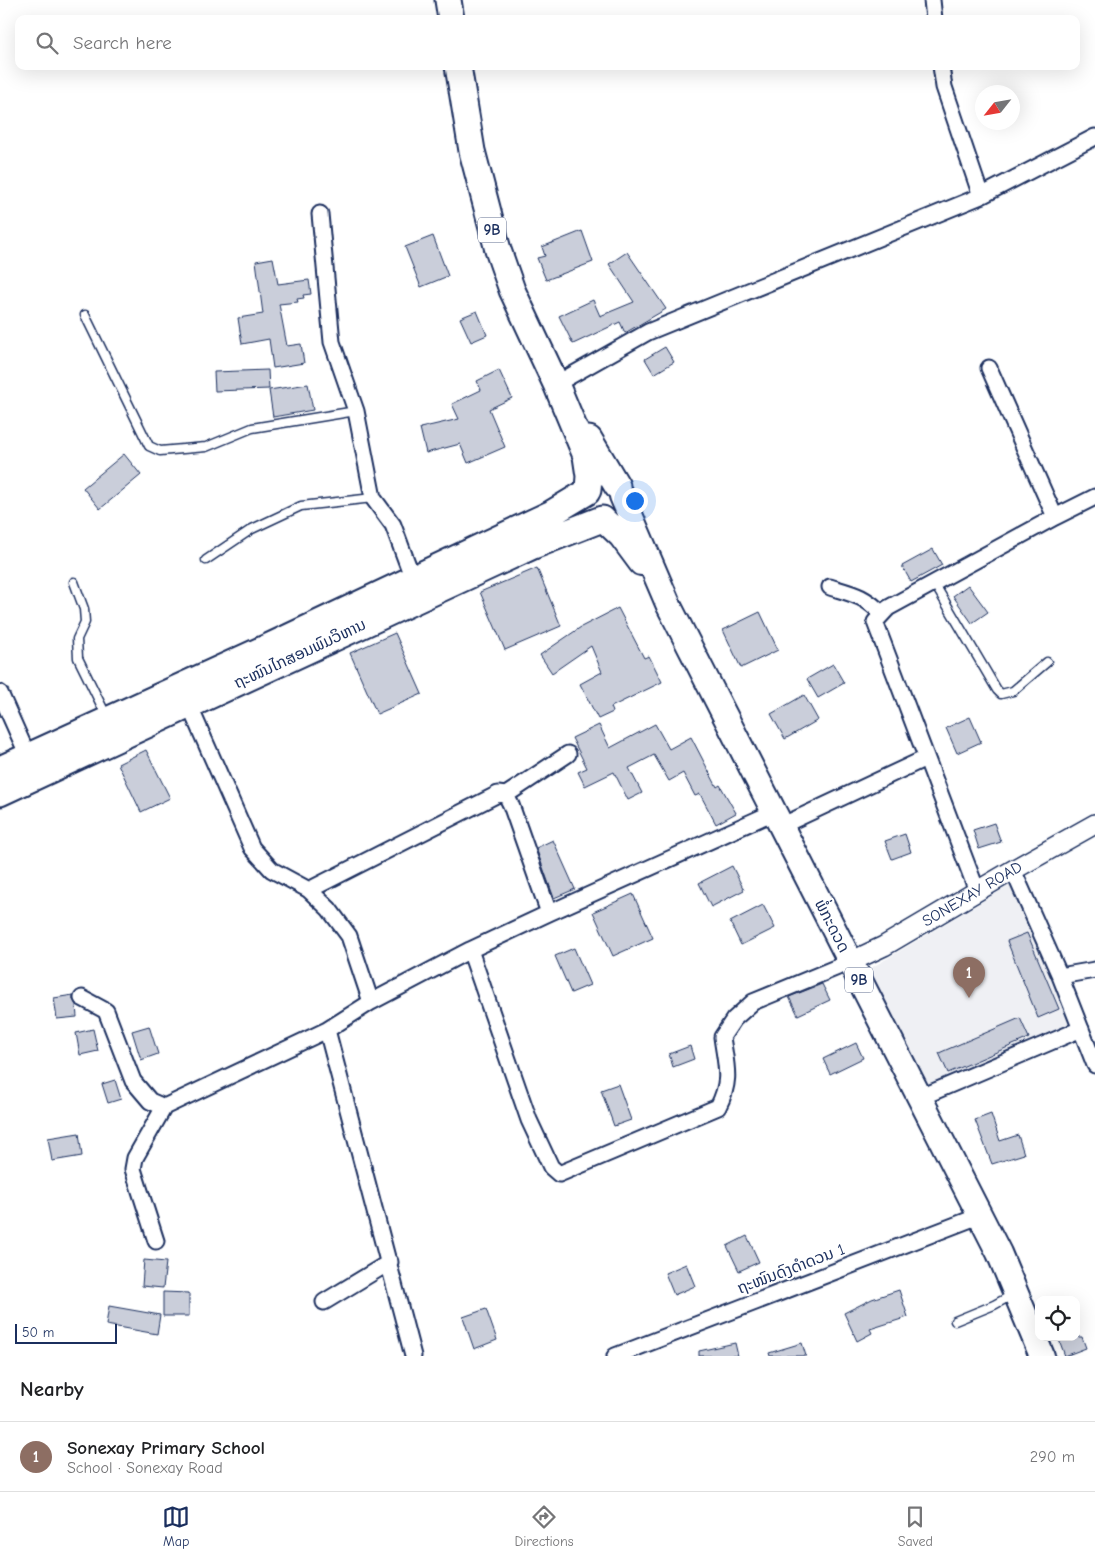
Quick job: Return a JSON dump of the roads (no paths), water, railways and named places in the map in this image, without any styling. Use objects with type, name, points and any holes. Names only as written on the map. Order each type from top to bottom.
[{"type":"highway","points":[[448,0],[450,15]]},
{"type":"highway","name":"9B","points":[[459,70],[472,151],[498,250],[512,290],[556,384],[586,456],[589,476],[587,491]]},
{"type":"highway","name":"9B","points":[[556,384],[620,491]]},
{"type":"highway","points":[[602,481],[607,482],[620,491],[622,508],[609,519],[596,518],[585,504],[587,491],[602,481]]},
{"type":"highway","name":"ຖະໜົນໄກສອນພົມວິຫານ","points":[[0,793],[189,705],[276,654],[413,579],[552,513],[587,491]]},
{"type":"highway","name":"ຖະໜົນໄກສອນພົມວິຫານ","points":[[0,769],[108,719],[276,654],[602,519]]},
{"type":"main road","name":"9B","points":[[620,491],[669,606]]},
{"type":"main road","name":"9B","points":[[602,519],[621,536],[669,606]]},
{"type":"main road","name":"ພໍ່ກະດວດ","points":[[669,606],[999,1253],[1042,1356]]},
{"type":"street","points":[[932,0],[934,15]]},
{"type":"street","points":[[942,70],[944,87],[981,196]]},
{"type":"street","points":[[556,384],[648,332],[981,196],[1095,137]]},
{"type":"street","points":[[320,214],[332,342],[356,411],[373,498],[393,525],[413,579]]},
{"type":"street","points":[[989,368],[1055,517]]},
{"type":"street","points":[[977,891],[875,622],[888,608],[1095,497]]},
{"type":"street","points":[[830,588],[859,596],[871,603],[882,614]]},
{"type":"street","points":[[0,693],[28,756]]},
{"type":"street","points":[[189,705],[252,848],[272,870],[308,890],[329,909],[349,936],[371,1002]]},
{"type":"street","points":[[308,890],[498,794],[506,795],[568,754]]},
{"type":"street","points":[[156,1241],[133,1169],[135,1158],[164,1107],[327,1030],[371,1002],[470,950],[549,913],[926,758]]},
{"type":"street","points":[[506,795],[511,804],[549,913]]},
{"type":"street","name":"SONEXAY ROAD","points":[[850,962],[884,946],[1095,824]]},
{"type":"street","points":[[1013,870],[1060,976],[1095,1065]]},
{"type":"street","points":[[470,950],[529,1120],[551,1167],[558,1174],[718,1107],[725,1094],[728,1078],[722,1037],[734,1019],[753,1002],[850,962]]},
{"type":"street","points":[[1060,976],[1095,970]]},
{"type":"street","points":[[82,998],[106,1011],[133,1081],[150,1101],[164,1107]]},
{"type":"street","points":[[919,1098],[1081,1029]]},
{"type":"street","points":[[327,1030],[390,1262],[413,1356]]},
{"type":"street","name":"ຖະໜົນດົງດຳດວນ 1","points":[[615,1356],[979,1216]]},
{"type":"street","points":[[324,1302],[390,1262]]},
{"type":"lane","points":[[85,316],[150,446],[160,451],[206,447],[252,428],[356,411]]},
{"type":"lane","points":[[206,560],[252,529],[302,506],[373,498]]},
{"type":"lane","points":[[74,582],[84,609],[85,622],[77,639],[78,658],[108,719]]},
{"type":"lane","points":[[934,583],[1001,694],[1013,691],[1047,662]]},
{"type":"lane","points":[[955,1321],[994,1305],[1016,1292]]},
{"type":"place","name":"Sonexay Primary School","points":[[969,998]]}]
